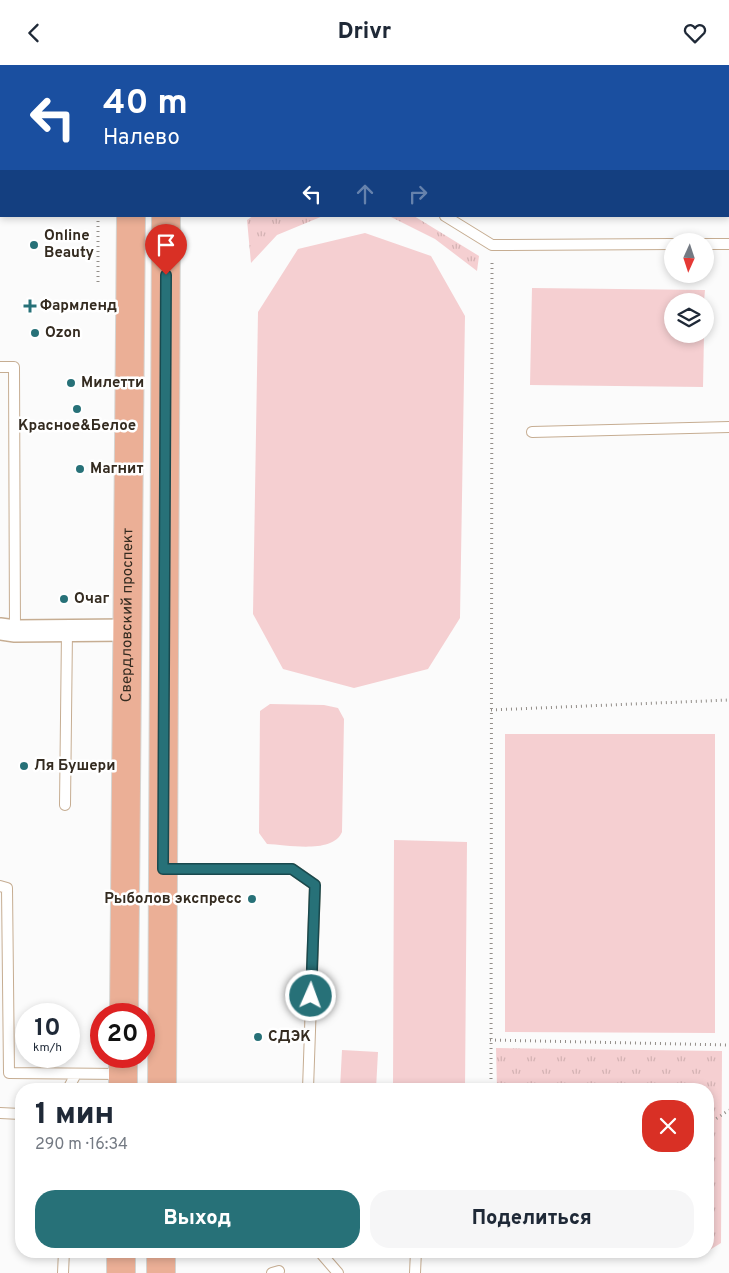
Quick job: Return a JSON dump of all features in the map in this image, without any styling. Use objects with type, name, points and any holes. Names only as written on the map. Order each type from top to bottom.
[{"type":"main road","name":"Свердловский проспект","points":[[124,1003],[132,217]]},
{"type":"main road","points":[[162,1083],[166,217]]},
{"type":"main road","points":[[121,1258],[121,1273]]},
{"type":"main road","points":[[161,1258],[161,1273]]},
{"type":"street","points":[[8,630],[128,630]]},
{"type":"lane","points":[[446,217],[492,245],[664,244]]},
{"type":"lane","points":[[714,244],[729,244]]},
{"type":"lane","points":[[0,367],[14,367],[8,630]]},
{"type":"lane","points":[[532,432],[729,427]]},
{"type":"lane","points":[[65,805],[68,631]]},
{"type":"lane","points":[[163,869],[292,869],[315,885],[308,1083]]},
{"type":"lane","points":[[0,887],[7,888],[9,1073],[123,1073]]},
{"type":"lane","points":[[71,1083],[76,1074]]},
{"type":"lane","points":[[0,1113],[15,1114]]},
{"type":"lane","points":[[63,1273],[64,1258]]},
{"type":"lane","points":[[324,1258],[335,1273]]},
{"type":"lane","points":[[415,1273],[416,1258]]},
{"type":"path","points":[[98,217],[98,282]]},
{"type":"path","points":[[491,1083],[492,245]]},
{"type":"path","points":[[491,710],[729,700]]},
{"type":"path","points":[[490,1041],[729,1045]]},
{"type":"path","points":[[714,1120],[729,1110]]},
{"type":"green space","points":[[252,217],[321,217],[277,235],[251,263],[247,220]]},
{"type":"green space","points":[[391,217],[416,217],[479,256],[477,271],[435,239]]},
{"type":"green space","points":[[365,233],[431,256],[465,316],[460,618],[428,669],[354,688],[283,669],[253,614],[258,312],[298,249]]},
{"type":"green space","points":[[532,288],[705,290],[705,293],[664,293],[664,343],[704,343],[703,387],[530,385]]},
{"type":"green space","points":[[270,704],[324,705],[338,708],[344,719],[342,832],[337,839],[329,843],[309,847],[267,844],[259,833],[260,711]]},
{"type":"green space","points":[[505,734],[715,734],[715,1033],[505,1032]]},
{"type":"green space","points":[[394,840],[467,842],[465,1083],[393,1083]]},
{"type":"green space","points":[[496,1048],[722,1051],[721,1243],[714,1247],[714,1083],[497,1083]]},
{"type":"green space","points":[[342,1050],[378,1052],[376,1083],[340,1083]]},
{"type":"place","name":"Online Beauty","points":[[34,245]]},
{"type":"place","name":"Фармленд","points":[[30,306]]},
{"type":"place","name":"Ozon","points":[[35,333]]},
{"type":"place","name":"Милетти","points":[[71,383]]},
{"type":"place","name":"Красное&Белое","points":[[77,409]]},
{"type":"place","name":"Магнит","points":[[80,469]]},
{"type":"place","name":"Очаг","points":[[64,599]]},
{"type":"place","name":"Ля Бушери","points":[[24,766]]},
{"type":"place","name":"Рыболов экспресс","points":[[252,899]]},
{"type":"place","name":"СДЭК","points":[[258,1037]]},
{"type":"route","points":[[166,275],[163,869],[292,869],[315,885],[311,996]]}]
